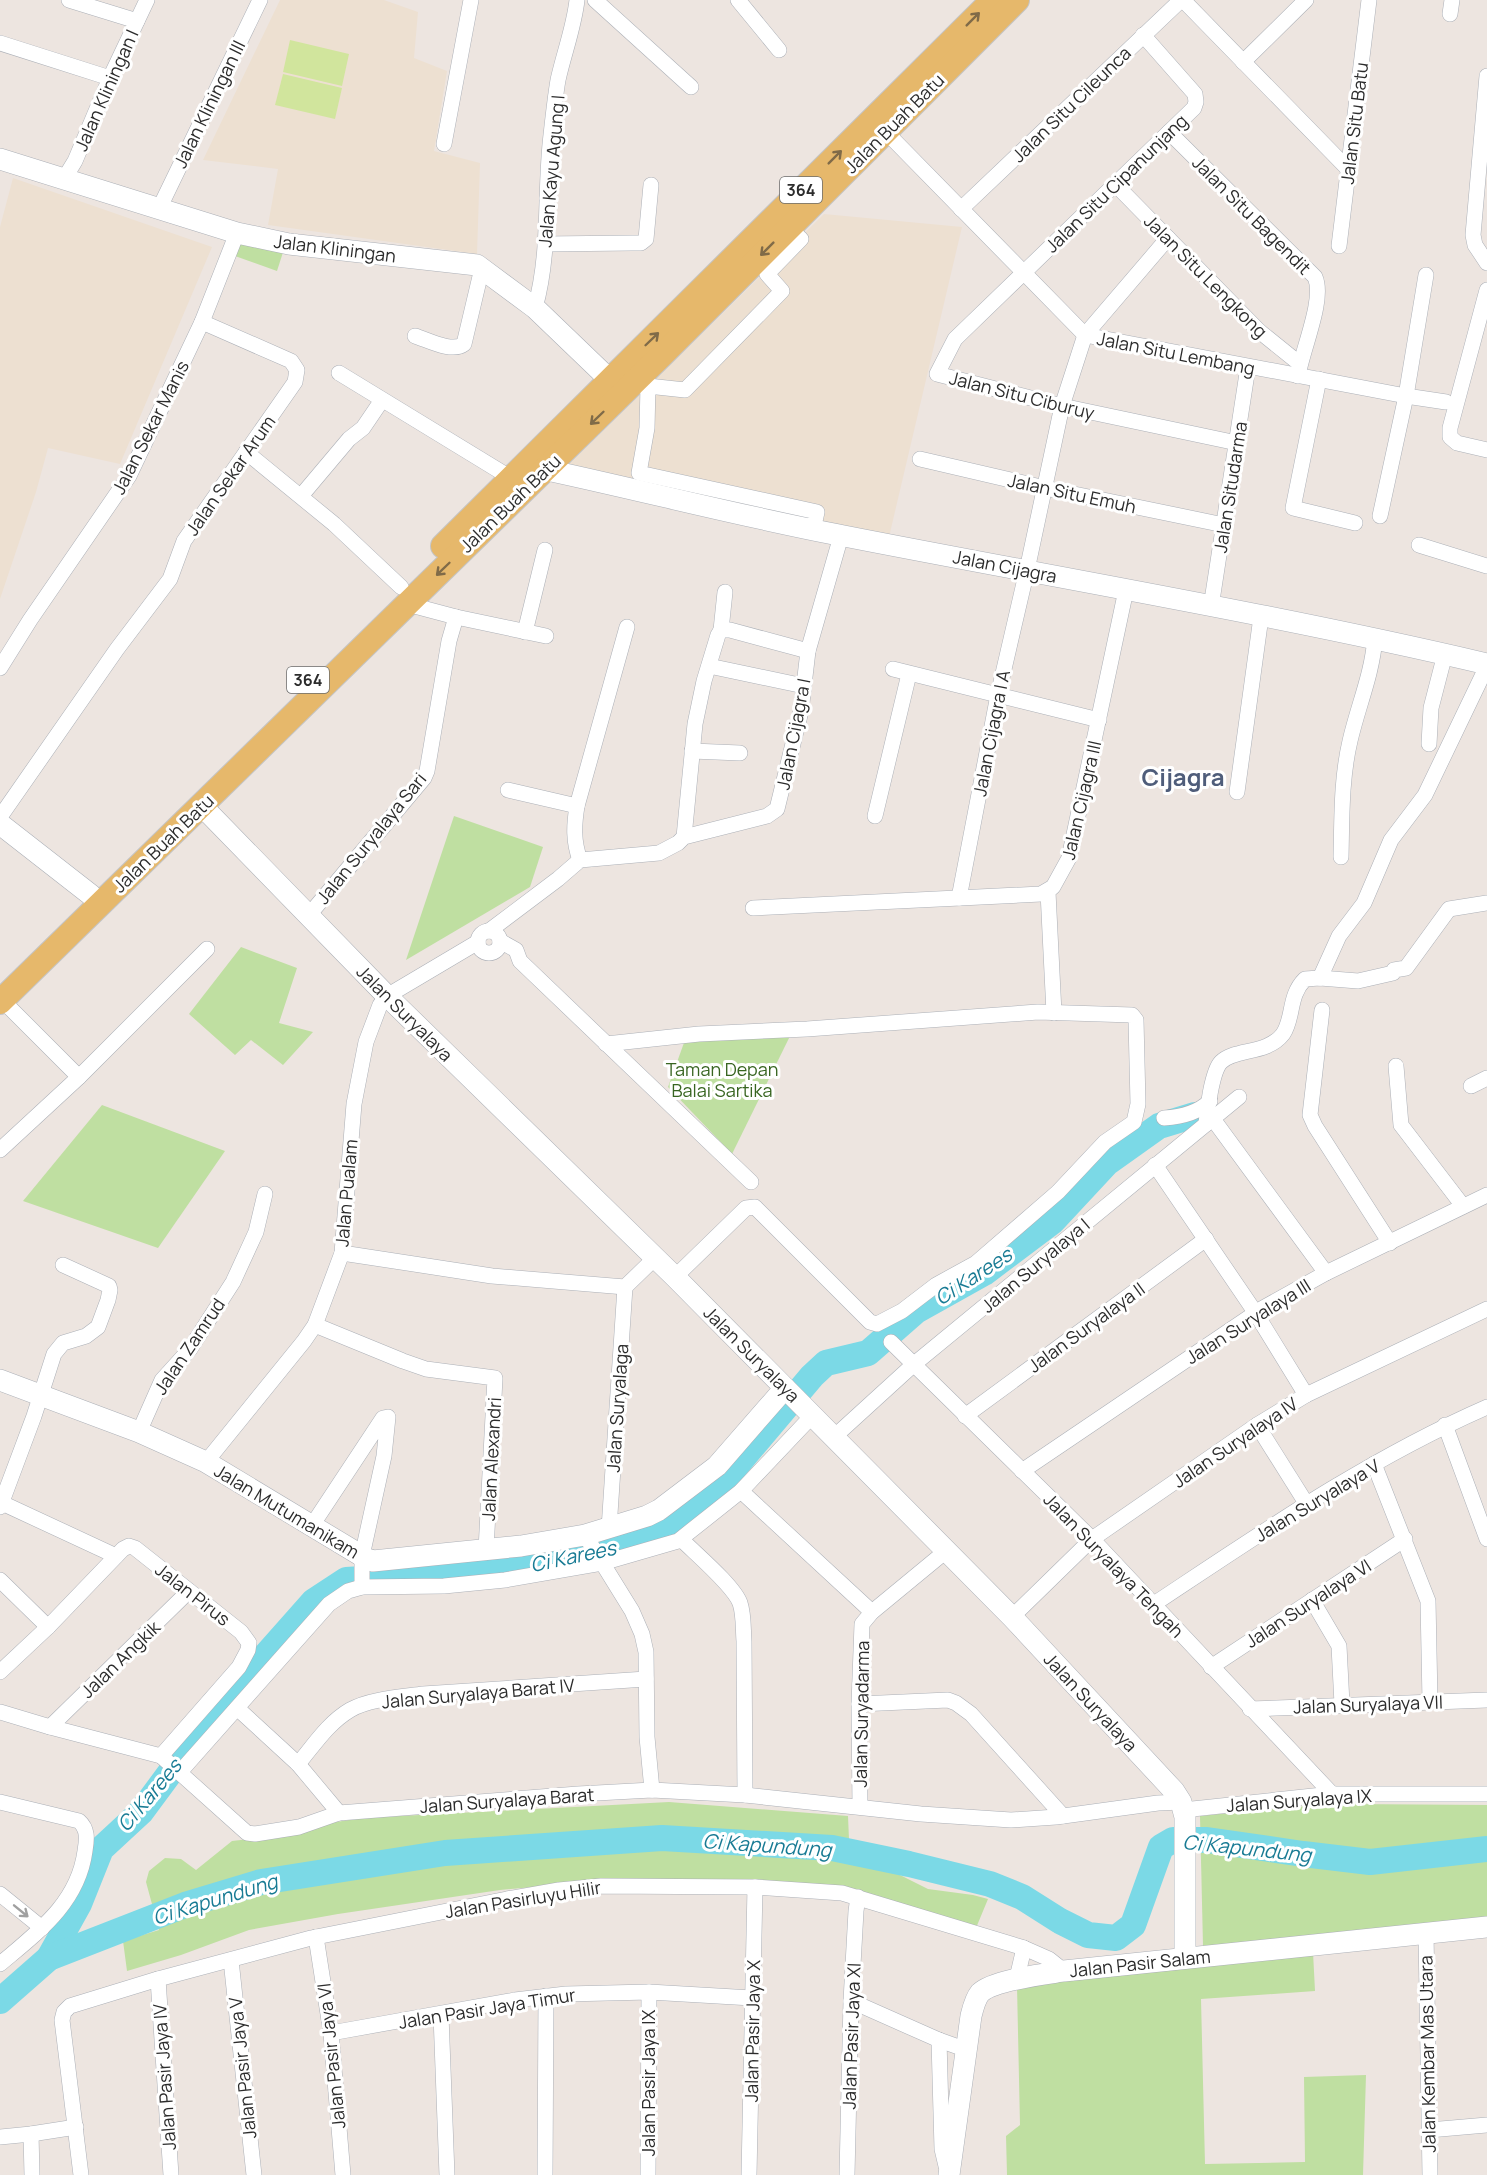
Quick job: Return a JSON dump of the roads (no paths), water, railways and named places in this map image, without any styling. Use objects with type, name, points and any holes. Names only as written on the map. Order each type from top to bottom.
[{"type":"main road","name":"Jalan Buah Batu","points":[[1,996],[91,895],[404,595],[527,471],[610,380],[993,0]]},
{"type":"main road","name":"Jalan Buah Batu","points":[[1,996],[201,805],[527,471],[639,377],[794,233],[885,131],[1017,0]]},
{"type":"street","points":[[69,0],[137,21]]},
{"type":"street","name":"Jalan Kliningan I","points":[[64,179],[75,160],[147,0]]},
{"type":"street","name":"Jalan Kliningan III","points":[[159,208],[260,0]]},
{"type":"street","points":[[444,144],[471,0]]},
{"type":"street","name":"Jalan Kayu Agung I","points":[[535,308],[545,244],[550,136],[558,80],[578,0]]},
{"type":"street","points":[[595,0],[691,87]]},
{"type":"street","points":[[738,0],[779,50]]},
{"type":"street","points":[[1182,0],[1348,169]]},
{"type":"street","name":"Jalan Situ Cileunca","points":[[961,209],[1182,0]]},
{"type":"street","points":[[1243,62],[1306,0]]},
{"type":"street","name":"Jalan Situ Batu","points":[[1339,246],[1369,0]]},
{"type":"street","name":"Jalan Situ Cipanunjang","points":[[1023,273],[1194,108],[1195,94],[1143,35]]},
{"type":"street","points":[[0,43],[110,78]]},
{"type":"street","points":[[1487,76],[1473,236],[1480,256],[1487,263]]},
{"type":"street","name":"Jalan Situ Lembang","points":[[885,131],[1085,335],[1248,367],[1299,370],[1319,379],[1446,402]]},
{"type":"street","name":"Jalan Situ Bagendit","points":[[1169,132],[1315,277],[1317,282],[1316,308],[1299,370]]},
{"type":"street","name":"Jalan Kliningan","points":[[0,159],[237,233],[289,244],[474,264],[483,268],[535,308],[610,380]]},
{"type":"street","name":"Jalan Situ Lengkong","points":[[1115,184],[1299,370]]},
{"type":"street","points":[[545,244],[644,241],[651,185]]},
{"type":"street","name":"Jalan Sekar Manis","points":[[0,668],[30,620],[129,476],[202,322],[237,233]]},
{"type":"street","points":[[794,233],[767,274],[782,291],[685,390],[648,386],[647,428],[639,472],[817,512],[813,530]]},
{"type":"street","points":[[1085,335],[1168,238]]},
{"type":"street","points":[[415,336],[451,348],[464,344],[483,268]]},
{"type":"street","name":"Jalan Situ Ciburuy","points":[[1023,273],[955,339],[937,374],[1062,406],[1237,443]]},
{"type":"street","points":[[1380,516],[1406,396],[1426,276]]},
{"type":"street","points":[[1487,290],[1450,428],[1450,437],[1457,443],[1487,450]]},
{"type":"street","name":"Jalan Sekar Arum","points":[[0,816],[117,649],[170,579],[184,541],[295,382],[297,370],[291,361],[202,322]]},
{"type":"street","name":"Jalan Cijagra I A","points":[[958,898],[998,695],[1062,406],[1085,335]]},
{"type":"street","name":"Jalan Situdarma","points":[[1211,607],[1248,367]]},
{"type":"street","points":[[339,373],[382,400],[527,471]]},
{"type":"street","points":[[610,380],[639,377]]},
{"type":"street","points":[[1319,379],[1293,508],[1355,523]]},
{"type":"street","points":[[301,496],[349,439],[363,428],[382,400]]},
{"type":"street","points":[[246,452],[334,524],[404,595],[456,617],[546,636]]},
{"type":"street","name":"Jalan Situ Emuh","points":[[920,459],[1045,488],[1224,525]]},
{"type":"street","name":"Jalan Cijagra","points":[[527,471],[842,536],[1375,638],[1487,665]]},
{"type":"street","name":"Jalan Cijagra I","points":[[580,860],[659,853],[678,843],[684,837],[767,816],[777,809],[801,711],[808,651],[842,536]]},
{"type":"street","points":[[1419,545],[1487,566]]},
{"type":"street","points":[[525,632],[545,550]]},
{"type":"street","name":"Jalan Cijagra III","points":[[1048,892],[1059,878],[1069,858],[1126,590]]},
{"type":"street","points":[[684,837],[695,724],[709,666],[721,630],[725,592]]},
{"type":"street","name":"Jalan Suryalaya Sari","points":[[309,915],[424,778],[449,641],[456,617]]},
{"type":"street","points":[[1237,792],[1261,617]]},
{"type":"street","points":[[387,996],[489,940],[580,860],[574,845],[577,806],[627,627]]},
{"type":"street","points":[[721,630],[730,630],[808,651]]},
{"type":"street","points":[[1341,857],[1346,764],[1358,708],[1368,683],[1375,638]]},
{"type":"street","points":[[1429,744],[1431,708],[1445,654]]},
{"type":"street","points":[[1320,978],[1339,936],[1364,903],[1391,840],[1425,795],[1487,665]]},
{"type":"street","points":[[709,666],[804,686]]},
{"type":"street","points":[[893,669],[1099,720]]},
{"type":"street","points":[[875,816],[909,674]]},
{"type":"street","points":[[692,751],[740,753]]},
{"type":"street","points":[[508,790],[577,806]]},
{"type":"street","name":"Jalan Suryalaya","points":[[201,805],[387,996],[675,1277],[1012,1617],[1174,1791],[1183,1810]]},
{"type":"street","points":[[0,824],[91,895]]},
{"type":"street","points":[[753,908],[1048,892],[1054,1013]]},
{"type":"street","points":[[1209,1113],[1214,1078],[1222,1060],[1259,1050],[1282,1034],[1297,987],[1305,979],[1358,981],[1406,968],[1449,909],[1487,903]]},
{"type":"street","points":[[489,940],[520,961],[751,1182]]},
{"type":"street","points":[[0,1150],[79,1077],[207,949]]},
{"type":"street","points":[[1,996],[79,1077]]},
{"type":"street","name":"Jalan Pualam","points":[[206,1462],[315,1325],[342,1253],[356,1093],[366,1042],[380,1005],[387,996]]},
{"type":"street","points":[[1322,1010],[1310,1114],[1315,1126],[1390,1243]]},
{"type":"street","points":[[606,1044],[699,1034],[1054,1013],[1135,1016],[1138,1104],[1136,1121],[1105,1142],[1058,1192],[976,1263],[936,1285],[902,1311],[877,1324],[870,1322],[759,1209],[749,1207],[675,1277]]},
{"type":"street","points":[[1396,1066],[1401,1125],[1463,1206]]},
{"type":"street","points":[[1471,1086],[1487,1078]]},
{"type":"street","name":"Jalan Suryalaya I","points":[[834,1437],[913,1365],[1155,1165],[1209,1113],[1239,1097]]},
{"type":"street","points":[[1164,1118],[1174,1118],[1201,1110],[1209,1113],[1326,1273]]},
{"type":"street","points":[[1155,1165],[1255,1312],[1306,1395]]},
{"type":"street","name":"Jalan Zamrud","points":[[139,1432],[162,1380],[190,1349],[233,1282],[256,1232],[265,1194]]},
{"type":"street","name":"Jalan Suryalaya III","points":[[1022,1472],[1255,1312],[1326,1273],[1487,1194]]},
{"type":"street","name":"Jalan Suryalaya II","points":[[965,1416],[1206,1239]]},
{"type":"street","points":[[342,1253],[492,1276],[625,1287],[655,1258]]},
{"type":"street","points":[[0,1672],[48,1627],[116,1556],[1,1505],[54,1354],[63,1343],[86,1336],[98,1327],[110,1290],[109,1286],[102,1281],[63,1265]]},
{"type":"street","name":"Jalan Suryalaga","points":[[609,1529],[625,1287]]},
{"type":"street","name":"Jalan Suryalaya IV","points":[[1012,1617],[1092,1539],[1257,1425],[1306,1395],[1487,1309]]},
{"type":"street","name":"Jalan Alexandri","points":[[315,1325],[418,1366],[495,1378],[486,1550]]},
{"type":"street","name":"Jalan Suryalaya Tengah","points":[[891,1342],[1092,1539],[1332,1794]]},
{"type":"street","name":"Jalan Mutumanikam","points":[[0,1380],[139,1432],[206,1462],[362,1559],[373,1561],[486,1550],[596,1553],[609,1529],[659,1510],[717,1466],[788,1391]]},
{"type":"street","name":"Jalan Suryalaya V","points":[[1154,1604],[1306,1503],[1445,1425],[1487,1407]]},
{"type":"street","points":[[0,1712],[171,1765],[237,1708],[329,1604],[348,1591],[362,1584],[444,1586],[505,1580],[596,1553],[682,1540],[741,1491],[809,1413]]},
{"type":"street","points":[[311,1527],[383,1418],[388,1417],[384,1456],[362,1559],[362,1584]]},
{"type":"street","points":[[1257,1425],[1306,1503]]},
{"type":"street","points":[[1445,1425],[1487,1539]]},
{"type":"street","points":[[1374,1464],[1428,1601],[1430,1701]]},
{"type":"street","points":[[741,1491],[872,1612]]},
{"type":"street","name":"Jalan Suryalaya VI","points":[[1211,1666],[1405,1539]]},
{"type":"street","points":[[682,1540],[728,1587],[739,1601],[743,1617],[745,1795]]},
{"type":"street","name":"Jalan Pirus","points":[[116,1556],[129,1546],[135,1548],[241,1632],[249,1642],[248,1650],[239,1666],[171,1765]]},
{"type":"street","name":"Jalan Suryadarma","points":[[860,1807],[859,1704],[862,1624],[872,1612],[946,1551]]},
{"type":"street","points":[[596,1553],[632,1611],[642,1634],[646,1652],[646,1737],[652,1790]]},
{"type":"street","points":[[0,1580],[48,1627]]},
{"type":"street","name":"Jalan Angkik","points":[[50,1727],[189,1591]]},
{"type":"street","points":[[1312,1600],[1339,1646],[1342,1704]]},
{"type":"street","name":"Jalan Suryalaya Barat IV","points":[[298,1764],[331,1725],[351,1709],[388,1699],[423,1694],[646,1679]]},
{"type":"street","name":"Jalan Suryalaya VII","points":[[1250,1708],[1487,1700]]},
{"type":"street","points":[[859,1704],[952,1701],[971,1714],[1064,1816]]},
{"type":"street","points":[[237,1708],[298,1764],[339,1813]]},
{"type":"street","name":"Jalan Suryalaya Barat","points":[[171,1765],[248,1833],[255,1834],[299,1827],[339,1813],[652,1790],[745,1795],[921,1814],[1011,1820],[1064,1816]]},
{"type":"street","name":"Jalan Suryalaya IX","points":[[1064,1816],[1158,1803],[1183,1810],[1332,1794],[1487,1794]]},
{"type":"street","points":[[0,1802],[79,1821],[86,1830],[83,1864],[78,1882],[58,1911],[42,1928],[0,1964]]},
{"type":"street","points":[[1183,1810],[1186,1880],[1185,1958]]},
{"type":"street","name":"Jalan Pasirluyu Hilir","points":[[76,2127],[62,2020],[64,2012],[70,2006],[158,1979],[316,1937],[451,1909],[569,1889],[601,1886],[755,1887],[842,1893],[1023,1948],[1049,1959],[1064,1971]]},
{"type":"street","name":"Jalan Pasir Jaya X","points":[[748,2175],[755,1887]]},
{"type":"street","points":[[0,1894],[42,1928]]},
{"type":"street","name":"Jalan Pasir Jaya XI","points":[[847,2175],[851,2001],[858,1898]]},
{"type":"street","name":"Jalan Pasir Salam","points":[[949,2175],[971,2016],[982,1991],[1017,1978],[1064,1971],[1487,1927]]},
{"type":"street","name":"Jalan Kembar Mas Utara","points":[[1426,1933],[1430,2175]]},
{"type":"street","name":"Jalan Pasir Jaya Vl","points":[[316,1937],[331,2033],[343,2175]]},
{"type":"street","points":[[1017,1978],[1023,1948]]},
{"type":"street","name":"Jalan Pasir Jaya V","points":[[231,1960],[254,2175]]},
{"type":"street","name":"Jalan Pasir Jaya IV","points":[[158,1979],[171,2175]]},
{"type":"street","name":"Jalan Pasir Jaya Timur","points":[[331,2033],[546,1996],[592,1992],[649,1992],[752,1998]]},
{"type":"street","name":"Jalan Pasir Jaya IX","points":[[648,2175],[649,1992]]},
{"type":"street","points":[[545,2175],[546,1996]]},
{"type":"street","points":[[851,2001],[967,2050]]},
{"type":"street","points":[[441,2015],[447,2175]]},
{"type":"street","points":[[939,2040],[942,2149],[949,2175]]},
{"type":"street","points":[[1430,2130],[1487,2125]]},
{"type":"street","points":[[0,2137],[76,2127],[81,2175]]},
{"type":"street","points":[[31,2134],[32,2175]]},
{"type":"waterway","name":"Ci Karees","points":[[49,1958],[79,1904],[101,1849],[141,1812],[212,1716],[314,1601],[346,1580],[506,1570],[616,1549],[671,1524],[704,1504],[812,1376],[826,1363],[868,1353],[916,1311],[984,1273],[1053,1221],[1107,1163],[1159,1126],[1195,1115]]},
{"type":"waterway","name":"Ci Kapundung","points":[[0,2001],[49,1958],[185,1905],[261,1882],[445,1853],[662,1838],[832,1848],[990,1884],[1022,1897],[1060,1921],[1088,1935],[1116,1938],[1133,1925],[1161,1847],[1173,1840],[1207,1840],[1370,1862],[1487,1849]]},
{"type":"district","name":"Cijagra","points":[[1183,776]]},
{"type":"park label","name":"Taman Depan Balai Sartika","points":[[722,1079]]}]
